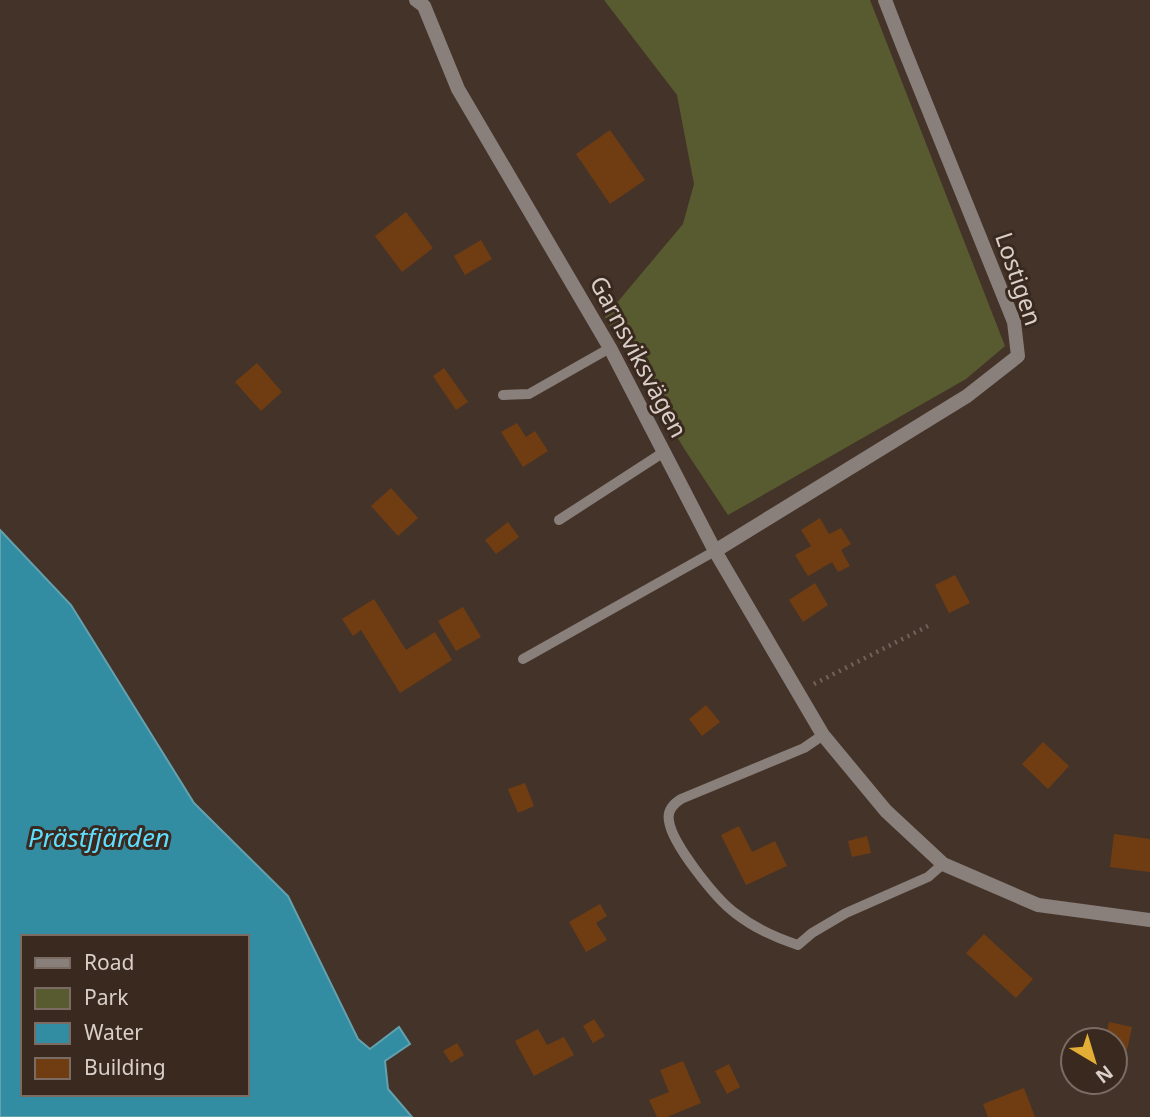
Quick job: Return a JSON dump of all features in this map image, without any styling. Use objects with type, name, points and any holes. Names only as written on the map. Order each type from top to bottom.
[{"type":"street","name":"Lostigen","points":[[715,551],[967,396],[1018,356],[1014,322],[886,0]]},
{"type":"street","name":"Garnsviksvägen","points":[[422,2],[458,89],[610,348],[715,551],[823,735],[886,811],[943,864],[1038,905],[1150,920]]},
{"type":"lane","points":[[503,395],[529,394],[610,348]]},
{"type":"lane","points":[[559,520],[664,453]]},
{"type":"lane","points":[[523,659],[715,551]]},
{"type":"lane","points":[[823,735],[804,748],[672,805],[668,819],[677,842],[717,898],[736,915],[780,939],[798,945],[846,913],[928,877],[943,864]]},
{"type":"path","points":[[798,692],[928,626]]},
{"type":"green space","points":[[604,0],[870,0],[1005,346],[966,379],[728,515],[685,450],[605,317],[683,224],[694,184],[677,95]]},
{"type":"water","name":"Prästfjärden","points":[[0,530],[71,605],[194,803],[288,896],[358,1039],[370,1049],[399,1027],[410,1044],[385,1061],[388,1089],[412,1117],[0,1117]]},
{"type":"building","points":[[610,130],[645,180],[610,204],[576,154]]},
{"type":"building","points":[[406,212],[433,248],[402,272],[375,236]]},
{"type":"building","points":[[481,240],[492,259],[465,275],[454,256]]},
{"type":"building","points":[[257,363],[282,392],[261,411],[235,382]]},
{"type":"building","points":[[444,368],[468,402],[456,410],[433,376]]},
{"type":"building","points":[[517,423],[526,437],[535,431],[548,451],[523,467],[501,432]]},
{"type":"building","points":[[391,488],[418,518],[398,536],[371,506]]},
{"type":"building","points":[[820,518],[829,534],[841,528],[851,544],[841,550],[850,566],[838,572],[832,562],[808,576],[795,555],[811,546],[801,530]]},
{"type":"building","points":[[508,522],[519,537],[496,554],[485,540]]},
{"type":"building","points":[[955,575],[970,603],[949,613],[935,585]]},
{"type":"building","points":[[815,583],[828,605],[803,622],[789,600]]},
{"type":"building","points":[[374,599],[406,650],[435,632],[452,660],[400,693],[361,630],[353,636],[342,619]]},
{"type":"building","points":[[463,607],[481,637],[456,651],[438,621]]},
{"type":"building","points":[[706,705],[720,722],[702,736],[689,719]]},
{"type":"building","points":[[1043,742],[1069,766],[1048,789],[1022,764]]},
{"type":"building","points":[[525,783],[534,806],[518,813],[508,789]]},
{"type":"building","points":[[739,826],[752,852],[775,841],[787,866],[746,885],[721,835]]},
{"type":"building","points":[[1114,834],[1150,839],[1150,872],[1110,867]]},
{"type":"building","points":[[867,836],[871,853],[852,857],[848,841]]},
{"type":"building","points":[[600,904],[607,916],[596,923],[607,940],[586,952],[569,922]]},
{"type":"building","points":[[984,934],[1033,979],[1016,998],[966,953]]},
{"type":"building","points":[[594,1019],[605,1036],[593,1043],[583,1026]]},
{"type":"building","points":[[1109,1022],[1127,1026],[1108,1026]]},
{"type":"building","points":[[538,1029],[547,1045],[564,1037],[574,1055],[534,1076],[515,1041]]},
{"type":"building","points":[[457,1043],[464,1055],[451,1063],[443,1051]]},
{"type":"building","points":[[683,1061],[701,1103],[667,1117],[657,1117],[649,1100],[669,1092],[660,1070]]},
{"type":"building","points":[[729,1064],[740,1087],[727,1094],[715,1071]]},
{"type":"building","points":[[1024,1088],[1035,1117],[988,1117],[983,1104]]}]
